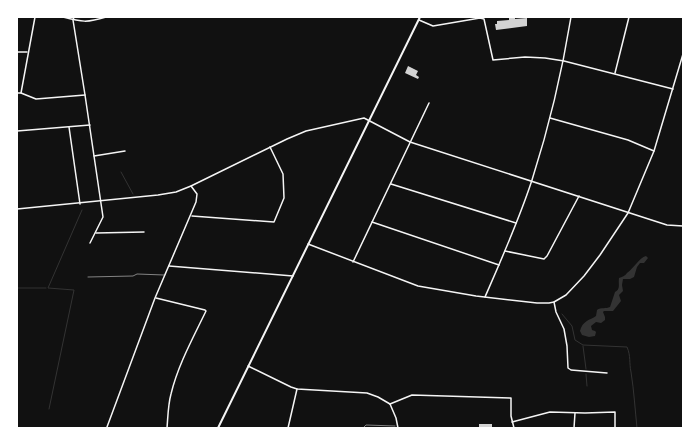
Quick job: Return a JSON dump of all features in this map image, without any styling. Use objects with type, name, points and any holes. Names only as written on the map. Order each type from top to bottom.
[{"type":"main road","points":[[218,428],[419,18]]},
{"type":"street","points":[[21,92],[35,17]]},
{"type":"street","points":[[63,17],[88,22],[106,17]]},
{"type":"street","points":[[74,17],[73,20],[103,217],[90,243]]},
{"type":"street","points":[[485,297],[505,251],[532,181],[564,61],[571,17]]},
{"type":"street","points":[[615,74],[629,17]]},
{"type":"street","points":[[419,18],[432,26],[480,18],[484,19],[493,60],[525,57],[564,61],[672,89]]},
{"type":"street","points":[[17,52],[28,52]]},
{"type":"street","points":[[308,244],[418,286],[485,297],[537,303],[554,302],[566,295],[584,276],[628,213],[654,151],[683,54]]},
{"type":"street","points":[[17,92],[21,92],[36,100],[85,95]]},
{"type":"street","points":[[352,262],[429,103]]},
{"type":"street","points":[[17,209],[101,202],[176,192],[192,186],[306,131],[364,118],[410,142],[628,213],[667,225],[683,226]]},
{"type":"street","points":[[550,118],[628,140],[654,151]]},
{"type":"street","points":[[17,131],[90,125]]},
{"type":"street","points":[[69,127],[80,204]]},
{"type":"street","points":[[191,216],[274,222],[284,198],[283,174],[270,148]]},
{"type":"street","points":[[94,156],[125,151]]},
{"type":"street","points":[[391,184],[516,223]]},
{"type":"street","points":[[107,427],[155,298],[191,216],[197,197],[197,194],[192,186]]},
{"type":"street","points":[[505,251],[544,259],[579,196]]},
{"type":"street","points":[[372,222],[499,264]]},
{"type":"street","points":[[96,233],[144,232]]},
{"type":"street","points":[[169,266],[293,276]]},
{"type":"street","points":[[155,298],[206,311],[173,387],[167,428]]},
{"type":"street","points":[[554,302],[556,312],[564,329],[567,346],[568,368],[571,370],[607,373]]},
{"type":"street","points":[[248,366],[297,389],[367,393],[378,397],[390,404],[398,427]]},
{"type":"street","points":[[288,428],[297,389]]},
{"type":"street","points":[[390,404],[412,395],[462,398],[511,398],[510,416],[514,428]]},
{"type":"street","points":[[512,422],[550,412],[615,412],[615,428]]},
{"type":"street","points":[[574,413],[574,428]]},
{"type":"street","points":[[86,428],[198,428]]},
{"type":"lane","points":[[88,277],[133,276],[137,274],[165,275]]},
{"type":"path","points":[[364,428],[366,425],[398,427]]},
{"type":"shaded area","points":[[646,256],[648,258],[644,263],[640,263],[637,267],[634,277],[630,279],[623,279],[623,291],[619,295],[621,301],[613,311],[603,312],[605,320],[601,323],[596,322],[591,326],[592,330],[596,332],[595,336],[589,337],[582,335],[580,331],[582,325],[586,321],[596,316],[597,310],[610,307],[615,292],[619,288],[619,278],[625,275]]},
{"type":"building","points":[[509,17],[515,17],[515,19],[527,18],[527,26],[496,30],[495,24],[497,24],[497,21],[509,20]]},
{"type":"building","points":[[408,66],[418,71],[416,75],[419,77],[418,79],[405,73]]},
{"type":"building","points":[[479,424],[492,424],[492,428],[479,428]]},
{"type":"waterway","points":[[121,172],[133,194]]},
{"type":"waterway","points":[[49,409],[74,290],[48,288],[82,210]]},
{"type":"waterway","points":[[17,288],[46,288]]},
{"type":"waterway","points":[[562,314],[572,326],[575,340],[583,345],[627,347],[637,428]]},
{"type":"waterway","points":[[583,346],[586,369]]},
{"type":"waterway","points":[[586,374],[587,386]]}]
